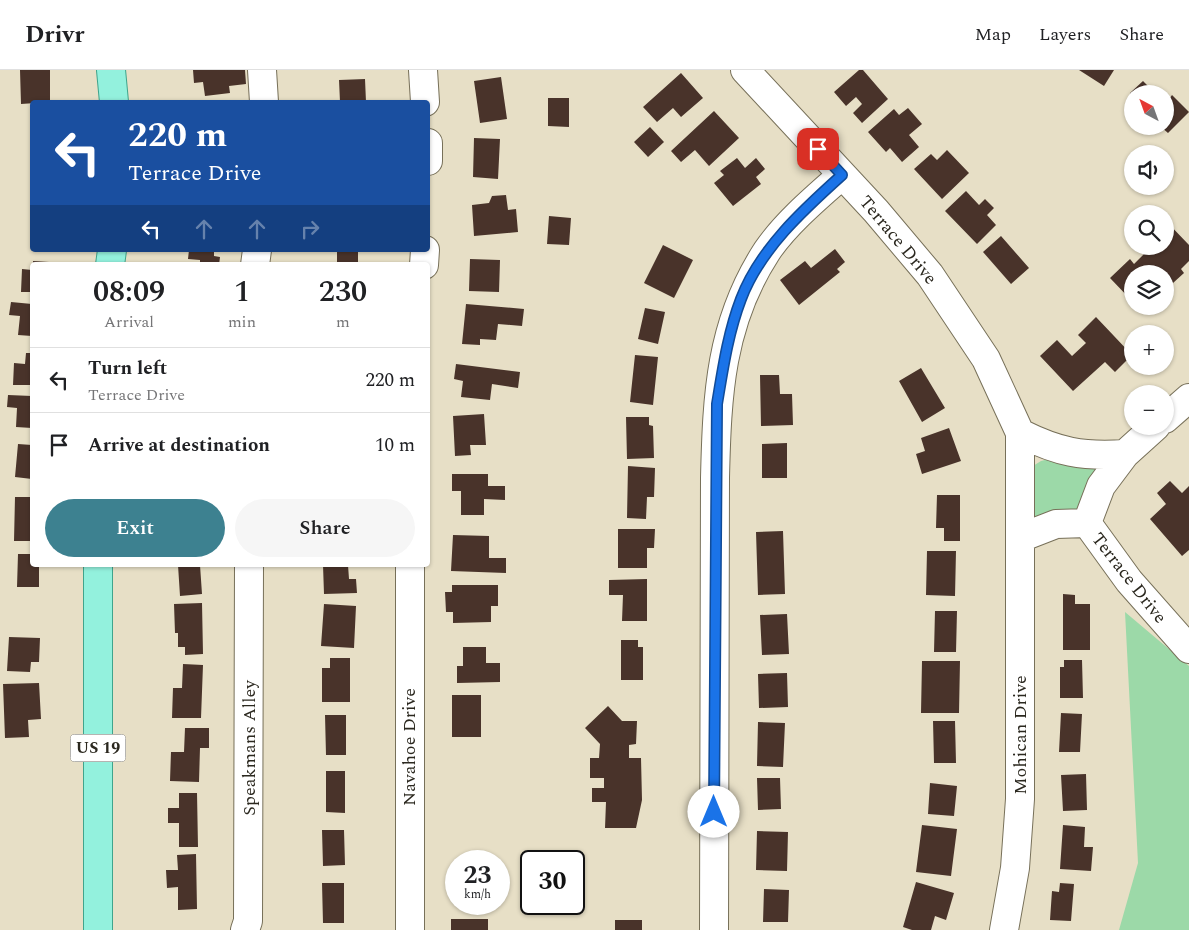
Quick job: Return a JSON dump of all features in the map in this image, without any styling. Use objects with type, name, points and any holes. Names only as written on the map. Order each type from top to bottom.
[{"type":"main road","points":[[111,70],[114,100]]},
{"type":"main road","name":"US 19","points":[[98,567],[98,930]]},
{"type":"street","points":[[262,70],[264,100]]},
{"type":"street","points":[[424,70],[425,100]]},
{"type":"street","name":"Terrace Drive","points":[[745,70],[842,175],[930,275],[986,359],[1020,433],[1020,538],[1056,524],[1087,523],[1129,580],[1189,649]]},
{"type":"street","points":[[714,930],[715,478],[717,404],[727,345],[741,298],[768,250],[809,205],[842,175]]},
{"type":"street","points":[[1174,411],[1189,398]]},
{"type":"street","points":[[1020,433],[1050,448],[1092,456],[1125,454]]},
{"type":"street","points":[[1087,523],[1100,486],[1125,454],[1146,435]]},
{"type":"street","name":"Mohican Drive","points":[[1004,930],[1015,868],[1020,799],[1020,538]]},
{"type":"street","name":"Speakmans Alley","points":[[245,930],[248,921],[249,567]]},
{"type":"street","name":"Navahoe Drive","points":[[410,567],[410,930]]},
{"type":"green space","points":[[1049,459],[1098,469],[1080,508],[1035,519],[1032,518],[1033,466]]},
{"type":"green space","points":[[1125,612],[1189,666],[1189,930],[1119,930],[1138,863]]},
{"type":"building","points":[[20,70],[50,70],[50,100],[30,100],[30,103],[21,104]]},
{"type":"building","points":[[193,70],[245,70],[246,84],[229,86],[230,93],[205,96],[203,82],[194,83]]},
{"type":"building","points":[[859,70],[863,70],[888,99],[862,123],[853,113],[862,104],[856,97],[846,106],[834,92]]},
{"type":"building","points":[[1079,70],[1114,70],[1104,86]]},
{"type":"building","points":[[681,73],[703,98],[681,117],[673,108],[657,122],[643,107]]},
{"type":"building","points":[[501,77],[507,119],[480,123],[474,81]]},
{"type":"building","points":[[365,79],[366,100],[340,100],[339,80]]},
{"type":"building","points":[[1143,81],[1147,85],[1139,85]]},
{"type":"building","points":[[1174,97],[1189,112],[1174,127]]},
{"type":"building","points":[[548,98],[569,98],[569,127],[548,126]]},
{"type":"building","points":[[908,108],[922,124],[909,135],[919,147],[902,162],[890,148],[886,152],[868,132],[894,109],[899,115]]},
{"type":"building","points":[[714,111],[739,138],[709,166],[695,150],[681,162],[671,151]]},
{"type":"building","points":[[650,127],[664,142],[648,157],[634,142]]},
{"type":"building","points":[[474,138],[500,139],[498,179],[473,177]]},
{"type":"building","points":[[947,150],[969,173],[942,199],[914,169],[931,154],[937,160]]},
{"type":"building","points":[[737,158],[745,168],[756,158],[765,169],[756,177],[761,184],[733,206],[714,183],[724,175],[720,171]]},
{"type":"building","points":[[966,191],[979,205],[985,199],[994,208],[987,215],[996,225],[977,244],[945,211]]},
{"type":"building","points":[[506,195],[508,210],[516,209],[518,232],[474,236],[472,205],[489,203],[492,196]]},
{"type":"building","points":[[549,216],[571,218],[569,245],[547,244]]},
{"type":"building","points":[[1174,229],[1189,245],[1189,261],[1181,269],[1184,273],[1174,282],[1174,265],[1124,265],[1124,293],[1110,278],[1130,259],[1134,264],[1143,255],[1174,255]]},
{"type":"building","points":[[1001,236],[1029,268],[1011,284],[983,252]]},
{"type":"building","points":[[663,245],[693,260],[674,298],[644,283]]},
{"type":"building","points":[[835,249],[845,262],[837,269],[840,272],[799,305],[780,280],[805,261],[811,268]]},
{"type":"building","points":[[189,252],[214,252],[214,256],[220,257],[219,262],[200,262],[200,260],[188,259]]},
{"type":"building","points":[[337,252],[358,252],[358,262],[337,262]]},
{"type":"building","points":[[470,259],[500,260],[499,292],[469,291]]},
{"type":"building","points":[[22,269],[30,270],[30,292],[21,292]]},
{"type":"building","points":[[11,302],[30,304],[30,336],[18,335],[20,316],[9,315]]},
{"type":"building","points":[[466,304],[524,309],[522,326],[498,324],[496,340],[480,339],[480,345],[462,344]]},
{"type":"building","points":[[645,308],[665,312],[658,344],[638,339]]},
{"type":"building","points":[[1096,317],[1124,347],[1124,363],[1115,372],[1105,362],[1073,391],[1040,356],[1057,340],[1072,356],[1086,343],[1078,335]]},
{"type":"building","points":[[26,353],[30,353],[30,385],[13,385],[14,363],[25,364]]},
{"type":"building","points":[[635,355],[658,357],[653,405],[630,402]]},
{"type":"building","points":[[456,364],[520,372],[518,388],[492,384],[490,400],[461,397],[463,381],[454,379]]},
{"type":"building","points":[[921,368],[945,408],[922,422],[899,381]]},
{"type":"building","points":[[760,375],[779,375],[780,394],[792,394],[793,425],[761,426]]},
{"type":"building","points":[[8,395],[30,396],[30,428],[16,427],[17,408],[7,407]]},
{"type":"building","points":[[484,414],[486,445],[470,445],[471,455],[455,456],[453,416]]},
{"type":"building","points":[[626,417],[649,417],[649,425],[653,426],[654,458],[627,459]]},
{"type":"building","points":[[949,428],[961,461],[922,474],[916,454],[925,451],[921,438]]},
{"type":"building","points":[[787,443],[787,478],[762,478],[762,444]]},
{"type":"building","points":[[18,444],[30,445],[30,479],[15,477]]},
{"type":"building","points":[[628,466],[655,468],[654,497],[647,497],[646,519],[627,518]]},
{"type":"building","points":[[452,474],[488,474],[488,486],[505,486],[505,500],[484,499],[484,515],[461,515],[461,491],[452,491]]},
{"type":"building","points":[[1170,481],[1182,493],[1189,486],[1189,550],[1182,556],[1150,519],[1166,504],[1157,493]]},
{"type":"building","points":[[937,495],[960,495],[960,541],[944,541],[944,528],[936,528]]},
{"type":"building","points":[[15,497],[30,497],[30,541],[14,541]]},
{"type":"building","points":[[618,529],[655,529],[654,548],[647,548],[647,568],[618,568]]},
{"type":"building","points":[[783,531],[785,594],[758,595],[756,532]]},
{"type":"building","points":[[453,535],[489,536],[489,558],[506,558],[506,573],[451,571]]},
{"type":"building","points":[[927,551],[956,551],[955,596],[926,595]]},
{"type":"building","points":[[18,554],[30,554],[30,567],[39,567],[39,587],[17,587]]},
{"type":"building","points":[[178,567],[200,567],[202,594],[180,596]]},
{"type":"building","points":[[323,567],[348,567],[349,579],[356,579],[357,593],[324,594]]},
{"type":"building","points":[[647,579],[647,621],[622,621],[623,595],[609,595],[609,580]]},
{"type":"building","points":[[452,585],[498,585],[498,606],[491,606],[491,622],[453,623],[453,612],[446,612],[445,592],[452,592]]},
{"type":"building","points":[[1063,594],[1075,595],[1075,604],[1090,604],[1090,650],[1063,650]]},
{"type":"building","points":[[202,603],[203,654],[185,655],[185,647],[178,647],[178,633],[175,633],[174,604]]},
{"type":"building","points":[[324,604],[356,606],[354,648],[321,646]]},
{"type":"building","points":[[935,611],[957,611],[956,652],[934,652]]},
{"type":"building","points":[[787,614],[789,654],[762,655],[760,615]]},
{"type":"building","points":[[9,637],[40,638],[39,662],[31,662],[30,672],[7,671]]},
{"type":"building","points":[[621,640],[638,640],[638,647],[643,647],[643,680],[621,680]]},
{"type":"building","points":[[463,647],[486,647],[486,663],[500,663],[500,682],[457,683],[457,666],[463,666]]},
{"type":"building","points":[[330,658],[350,658],[350,702],[322,702],[322,668],[330,668]]},
{"type":"building","points":[[1064,660],[1082,660],[1083,698],[1060,698],[1060,667],[1064,667]]},
{"type":"building","points":[[922,661],[960,661],[959,713],[921,713]]},
{"type":"building","points":[[183,664],[203,665],[201,718],[172,718],[173,688],[182,688]]},
{"type":"building","points":[[787,673],[788,707],[759,708],[758,674]]},
{"type":"building","points":[[39,683],[41,719],[28,720],[29,737],[5,738],[3,684]]},
{"type":"building","points":[[452,695],[481,695],[481,737],[452,737]]},
{"type":"building","points":[[608,706],[622,721],[637,721],[636,744],[629,745],[629,758],[641,758],[642,800],[636,828],[605,828],[606,802],[592,802],[592,788],[604,788],[604,778],[590,778],[590,758],[599,758],[600,744],[585,728]]},
{"type":"building","points":[[1061,713],[1082,714],[1080,752],[1059,752]]},
{"type":"building","points":[[325,715],[346,715],[346,755],[326,755]]},
{"type":"building","points":[[933,721],[955,721],[956,763],[934,763]]},
{"type":"building","points":[[758,722],[785,723],[783,767],[757,766]]},
{"type":"building","points":[[185,728],[209,728],[209,748],[200,748],[199,782],[170,781],[171,752],[184,752]]},
{"type":"building","points":[[326,771],[345,771],[345,813],[326,812]]},
{"type":"building","points":[[1086,774],[1087,810],[1063,811],[1061,775]]},
{"type":"building","points":[[757,778],[780,778],[781,809],[758,810]]},
{"type":"building","points":[[930,783],[957,786],[954,816],[928,814]]},
{"type":"building","points":[[179,793],[197,793],[198,847],[179,847],[179,823],[168,823],[168,808],[179,808]]},
{"type":"building","points":[[922,825],[957,829],[951,876],[916,872]]},
{"type":"building","points":[[1063,825],[1085,827],[1084,847],[1093,847],[1091,871],[1060,869]]},
{"type":"building","points":[[322,830],[344,830],[345,865],[323,866]]},
{"type":"building","points":[[757,831],[788,832],[787,871],[756,870]]},
{"type":"building","points":[[196,854],[197,909],[178,910],[178,887],[167,888],[166,870],[178,870],[177,855]]},
{"type":"building","points":[[916,882],[954,893],[946,920],[935,916],[931,930],[912,930],[903,927]]},
{"type":"building","points":[[322,883],[344,883],[344,923],[323,923]]},
{"type":"building","points":[[1060,883],[1074,884],[1071,921],[1050,920],[1052,891],[1059,892]]},
{"type":"building","points":[[764,889],[789,890],[788,922],[763,922]]},
{"type":"building","points":[[451,919],[488,919],[488,930],[451,930]]},
{"type":"building","points":[[615,920],[642,920],[642,930],[615,930]]},
{"type":"route","points":[[714,812],[717,404],[727,345],[741,298],[768,250],[809,205],[842,175],[818,149]]}]
